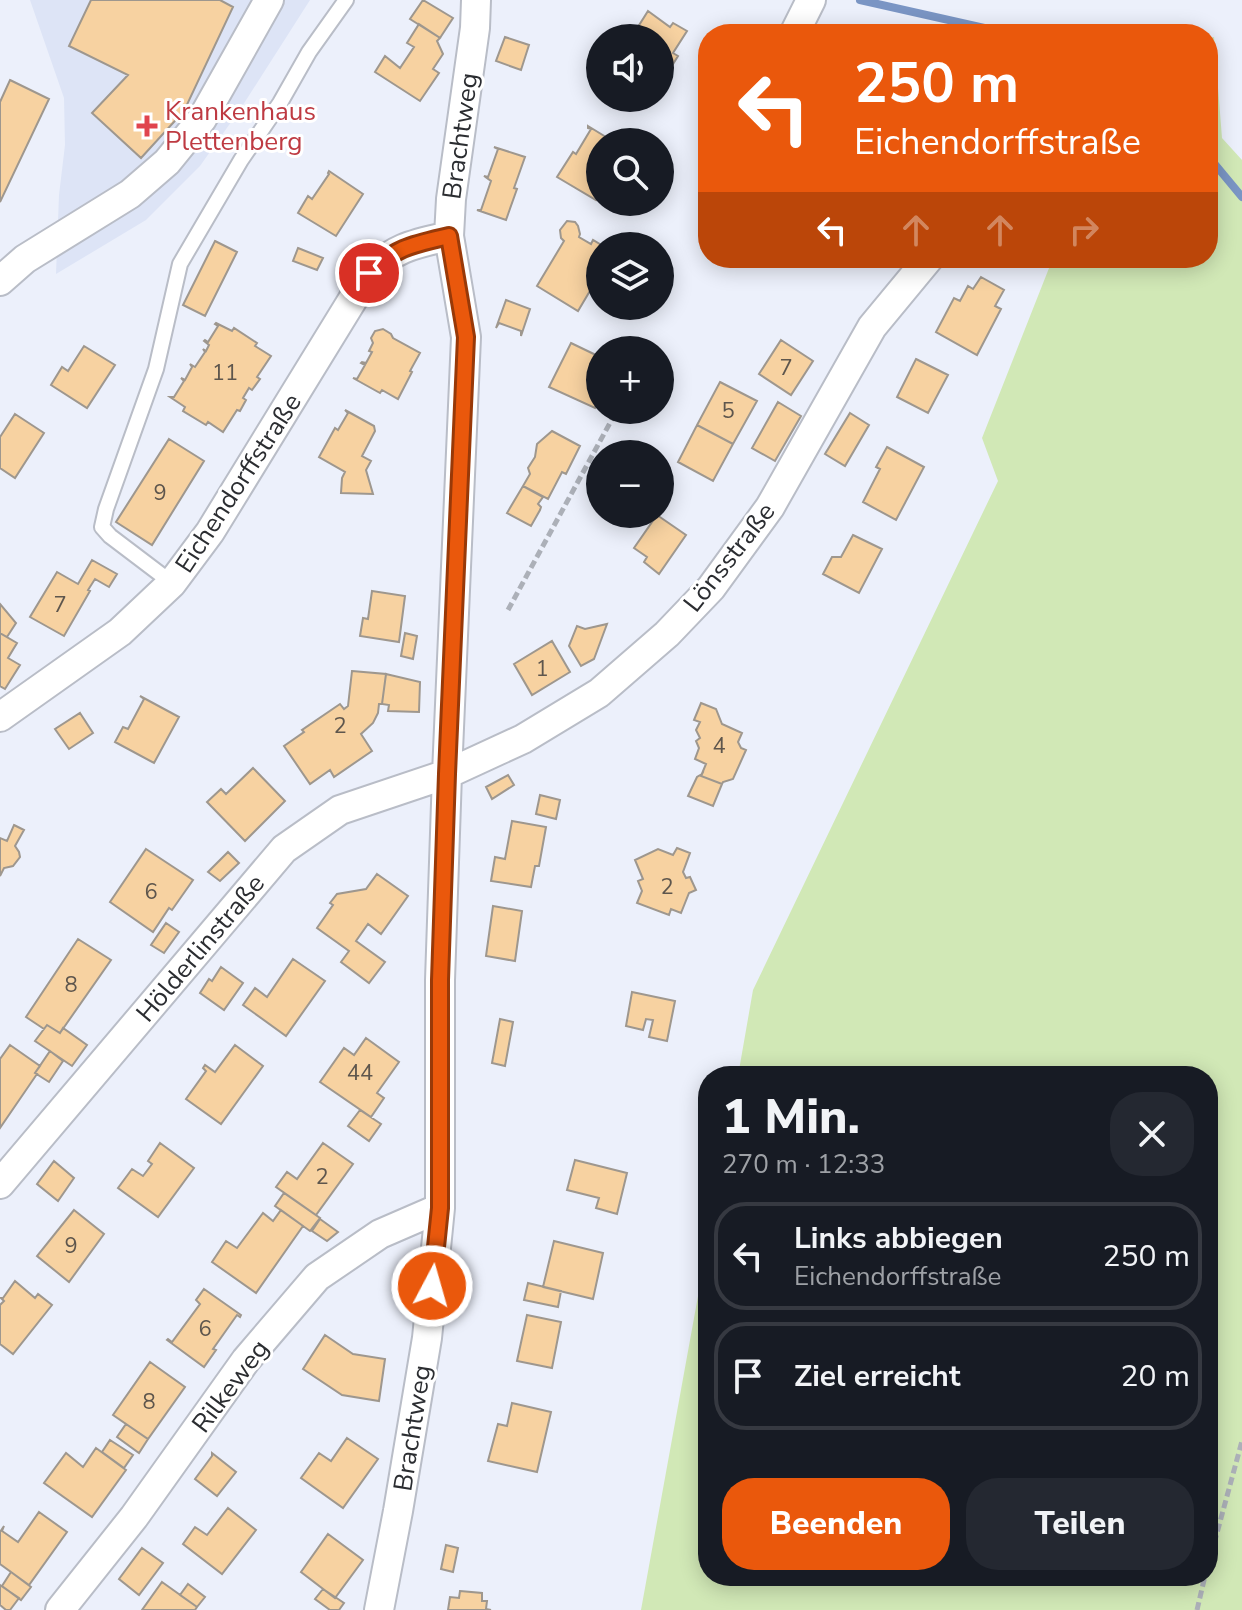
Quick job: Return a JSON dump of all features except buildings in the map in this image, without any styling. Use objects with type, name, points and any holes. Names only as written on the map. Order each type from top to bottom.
[{"type":"street","points":[[0,281],[25,259],[130,194],[167,162],[202,119],[269,0]]},
{"type":"street","name":"Brachtweg","points":[[379,1610],[427,1338],[440,1208],[440,980],[466,337],[449,236],[476,0]]},
{"type":"street","points":[[799,24],[811,0]]},
{"type":"street","name":"Eichendorffstraße","points":[[0,717],[120,632],[172,583],[210,532],[369,273],[385,257],[415,244],[449,236]]},
{"type":"street","name":"Lönsstraße","points":[[447,774],[523,739],[599,693],[667,634],[711,588],[770,507],[872,327],[921,268]]},
{"type":"street","name":"Hölderlinstraße","points":[[0,1184],[284,849],[340,810],[447,774]]},
{"type":"street","name":"Rilkeweg","points":[[60,1610],[134,1517],[246,1360],[317,1277],[380,1234],[440,1208]]},
{"type":"lane","points":[[172,583],[110,536],[102,527],[106,509],[156,369],[180,264],[241,160],[280,103],[309,52],[346,0]]},
{"type":"path","points":[[508,610],[609,424]]},
{"type":"path","points":[[1218,1529],[1242,1441]]},
{"type":"path","points":[[1197,1610],[1203,1586]]},
{"type":"shaded area","name":"Krankenhaus Plettenberg","points":[[30,0],[310,0],[200,166],[146,220],[56,274],[59,195],[65,145],[64,98]]},
{"type":"green space","points":[[1218,88],[1222,138],[1242,160],[1242,1610],[641,1610],[698,1296],[698,1586],[1218,1586],[1218,1066],[740,1066],[753,990],[998,481],[982,438],[1049,268],[1218,268]]},
{"type":"waterway","points":[[860,0],[967,24]]},
{"type":"waterway","points":[[1218,168],[1242,197]]},
{"type":"place","name":"Krankenhaus Plettenberg","points":[[147,126]]},
{"type":"route","points":[[369,273],[385,257],[415,244],[449,236],[466,337],[440,980],[440,1208],[432,1286]]}]
